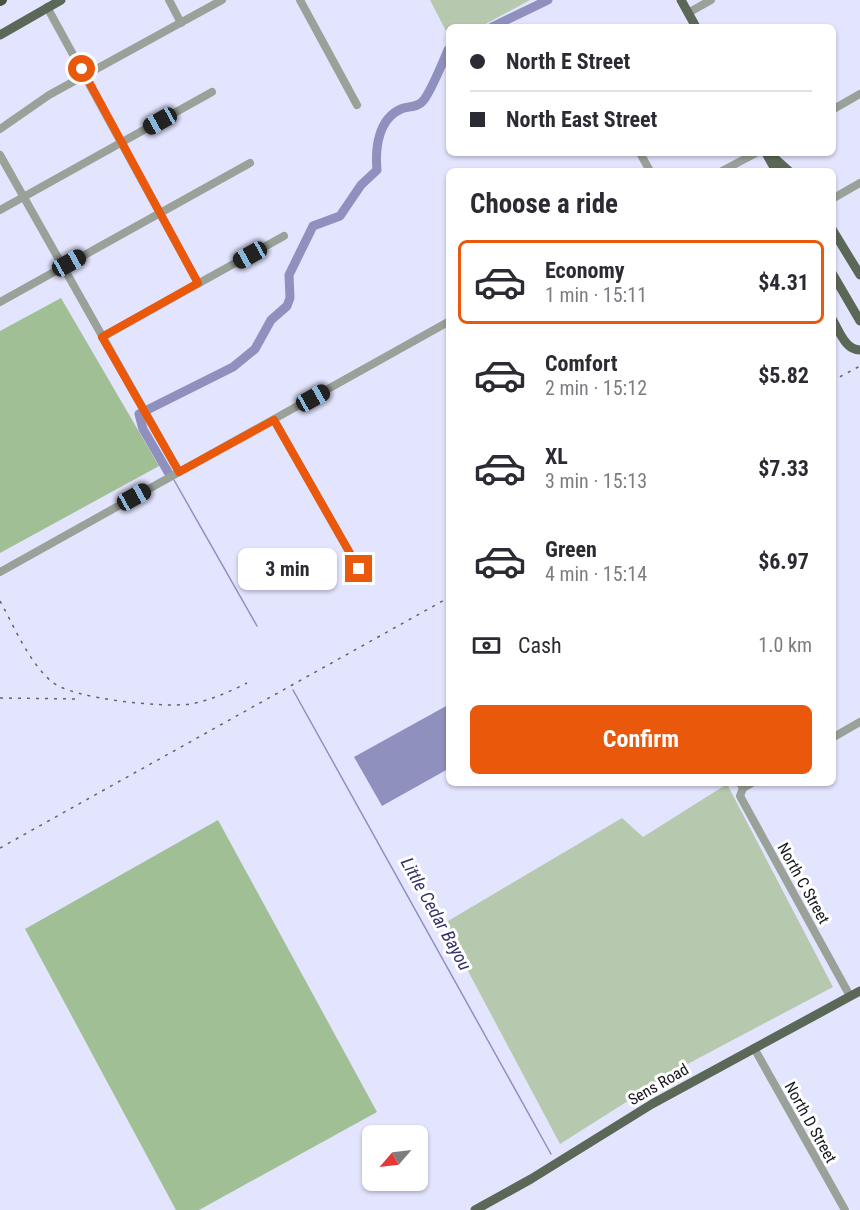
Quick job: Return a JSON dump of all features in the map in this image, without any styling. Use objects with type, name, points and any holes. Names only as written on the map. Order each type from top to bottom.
[{"type":"main road","points":[[0,35],[61,0]]},
{"type":"main road","points":[[681,0],[694,24]]},
{"type":"main road","points":[[771,156],[785,168]]},
{"type":"main road","points":[[836,236],[860,275]]},
{"type":"main road","points":[[836,280],[860,321]]},
{"type":"main road","points":[[836,326],[851,349],[860,350]]},
{"type":"main road","name":"Sens Road","points":[[475,1210],[531,1179],[652,1104],[860,991]]},
{"type":"street","points":[[170,0],[182,23]]},
{"type":"street","points":[[0,129],[49,95],[85,74],[222,0]]},
{"type":"street","points":[[300,0],[357,105]]},
{"type":"street","points":[[688,13],[711,0]]},
{"type":"street","points":[[48,8],[198,283]]},
{"type":"street","points":[[0,210],[212,92]]},
{"type":"street","points":[[836,108],[860,94]]},
{"type":"street","points":[[0,155],[179,472]]},
{"type":"street","points":[[728,168],[750,156]]},
{"type":"street","points":[[0,302],[250,163]]},
{"type":"street","points":[[836,197],[860,183]]},
{"type":"street","points":[[102,337],[284,236]]},
{"type":"street","points":[[0,572],[446,323]]},
{"type":"street","points":[[274,420],[359,569]]},
{"type":"street","points":[[836,736],[860,723]]},
{"type":"street","name":"North C Street","points":[[741,786],[740,796],[850,996]]},
{"type":"street","name":"North D Street","points":[[754,1048],[845,1210]]},
{"type":"green space","points":[[430,0],[530,0],[486,24],[446,24],[446,31]]},
{"type":"green space","points":[[61,298],[159,466],[0,553],[0,331]]},
{"type":"green space","points":[[724,786],[728,786],[833,987],[680,1068],[560,1144],[443,924],[622,818],[643,837]]},
{"type":"green space","points":[[218,820],[377,1112],[199,1210],[176,1210],[25,929]]},
{"type":"water","points":[[446,706],[446,770],[382,806],[354,757]]},
{"type":"waterway","name":"Little Cedar Bayou","points":[[498,24],[548,0]]},
{"type":"waterway","name":"Little Cedar Bayou","points":[[168,472],[143,429],[139,414],[233,367],[255,349],[271,320],[287,306],[290,298],[289,275],[313,226],[340,216],[361,185],[377,170],[378,144],[387,120],[401,109],[418,105],[423,101],[433,85],[446,55]]},
{"type":"waterway","name":"Little Cedar Bayou","points":[[174,480],[257,626]]},
{"type":"waterway","name":"Little Cedar Bayou","points":[[293,690],[551,1154]]},
{"type":"railway","points":[[836,379],[860,366]]},
{"type":"railway","points":[[0,848],[446,599]]},
{"type":"railway","points":[[0,601],[23,644],[43,674],[63,688],[119,701],[178,705],[206,700],[247,683]]},
{"type":"railway","points":[[0,698],[80,699]]},
{"type":"route","points":[[82,69],[198,283],[102,337],[121,372],[179,472],[274,420],[359,569]]}]
